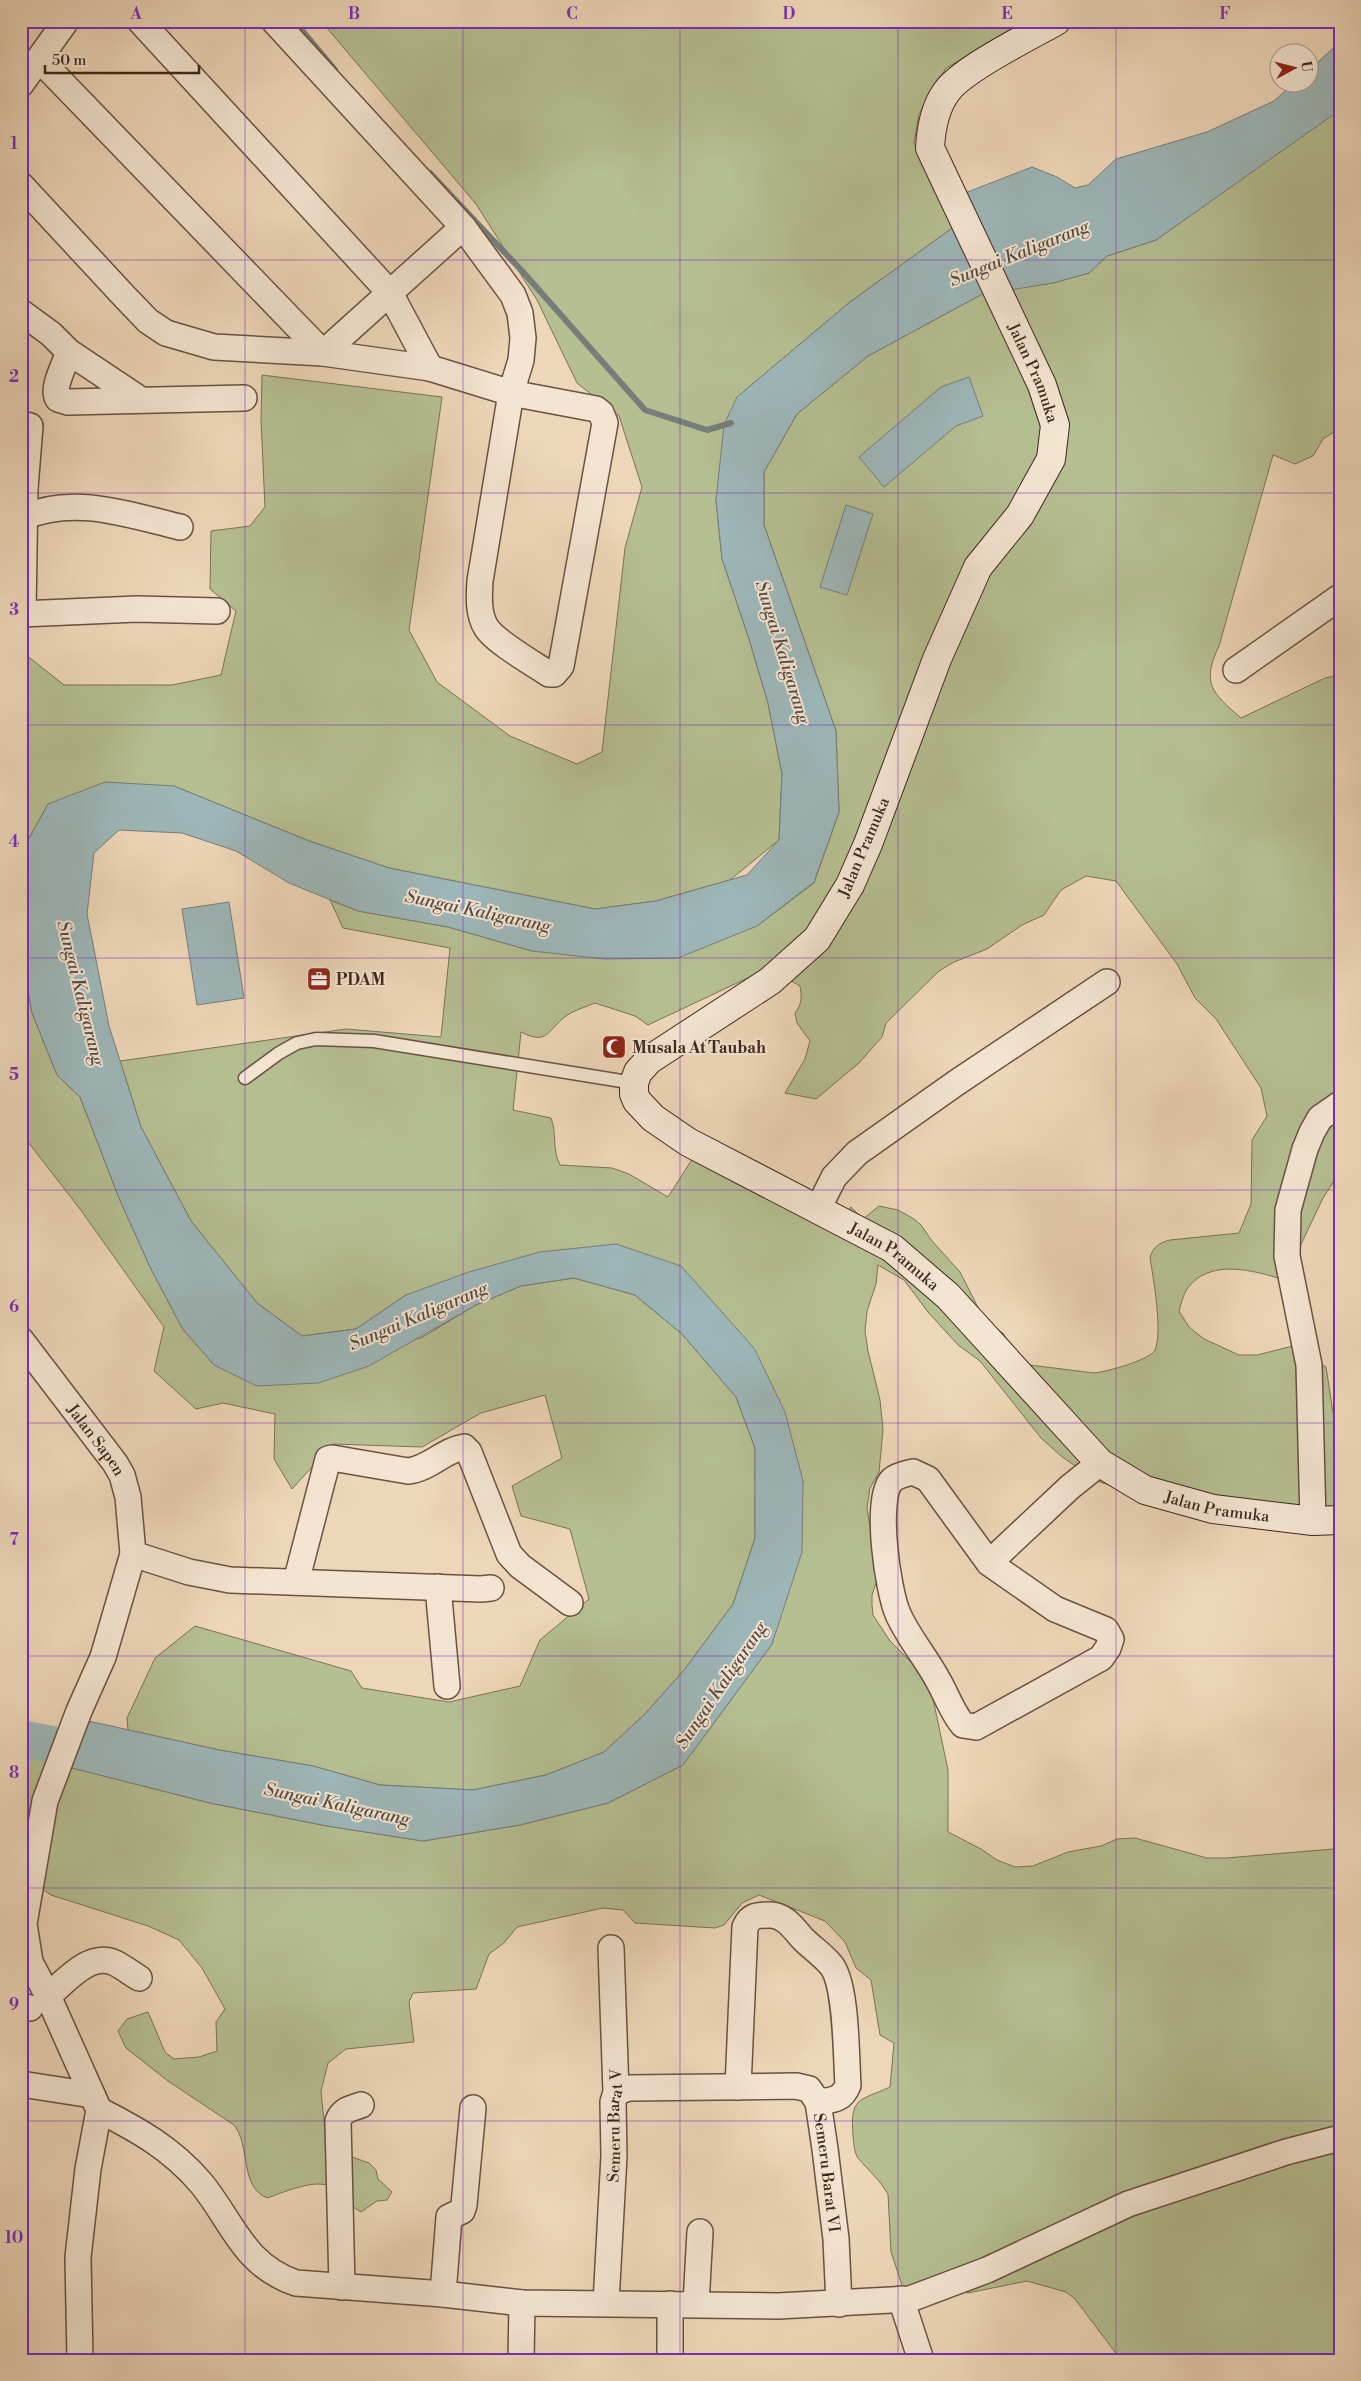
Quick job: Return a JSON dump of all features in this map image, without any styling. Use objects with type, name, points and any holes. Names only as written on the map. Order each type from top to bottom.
[{"type":"main road","name":"Jalan Pramuka","points":[[1056,21],[962,76],[947,90],[931,129],[930,148],[942,178],[1042,385],[1055,425],[1051,458],[1020,515],[978,568],[937,659],[868,844],[850,885],[817,939],[770,981],[649,1060],[638,1072],[634,1083],[637,1101],[665,1127],[688,1142],[892,1248],[948,1296],[1055,1416],[1100,1462],[1145,1490],[1213,1509],[1313,1521],[1340,1520]]},
{"type":"street","points":[[21,84],[66,21]]},
{"type":"street","points":[[140,21],[390,293],[430,368]]},
{"type":"street","points":[[21,185],[130,302],[148,320],[166,333],[214,347],[323,353],[430,368],[511,393],[596,409],[601,413],[605,423],[561,666],[554,674],[549,674],[492,634],[482,618],[480,581],[511,393],[521,360],[523,338],[520,313],[513,295],[463,226],[274,21]]},
{"type":"street","points":[[39,59],[323,353]]},
{"type":"street","points":[[323,353],[463,226]]},
{"type":"street","points":[[21,312],[51,334],[69,352],[141,400]]},
{"type":"street","points":[[69,352],[57,385],[56,395],[58,399],[68,402],[244,398]]},
{"type":"street","points":[[21,424],[30,426],[23,488],[22,614],[136,609],[217,611]]},
{"type":"street","points":[[24,517],[40,511],[58,508],[100,508],[180,527]]},
{"type":"street","points":[[1236,670],[1340,597]]},
{"type":"street","points":[[818,1209],[834,1177],[857,1153],[1107,982]]},
{"type":"street","points":[[1313,1521],[1309,1365],[1286,1256],[1288,1210],[1305,1149],[1312,1132],[1320,1118],[1340,1104]]},
{"type":"street","name":"Jalan Sapen","points":[[21,1340],[30,1370],[116,1463],[122,1475],[128,1497],[133,1554]]},
{"type":"street","points":[[296,1582],[328,1459],[332,1458],[408,1472],[421,1468],[456,1449],[464,1447],[469,1452],[509,1554],[520,1566],[570,1603]]},
{"type":"street","points":[[989,1563],[1070,1487],[1100,1462]]},
{"type":"street","points":[[913,1472],[928,1479],[989,1563],[1055,1609],[1106,1630],[1111,1639],[1108,1648],[1101,1658],[976,1727],[963,1725],[956,1717],[939,1682],[897,1613],[883,1535],[882,1512],[885,1496],[891,1481],[901,1475],[913,1472]]},
{"type":"street","points":[[80,2360],[78,2257],[95,2102],[33,2003],[30,1962],[23,1924],[45,1801],[79,1711],[103,1657],[133,1554],[189,1572],[230,1580],[490,1588]]},
{"type":"street","points":[[438,1587],[447,1686]]},
{"type":"street","points":[[738,2087],[745,1927],[748,1920],[758,1915],[774,1915],[791,1926],[832,1966],[842,2000],[848,2085],[844,2094],[837,2100],[818,2102]]},
{"type":"street","name":"Semeru Barat V","points":[[606,2303],[614,2156],[613,2102],[616,2092],[611,1948]]},
{"type":"street","points":[[33,2003],[88,1963],[101,1960],[114,1962],[139,1978]]},
{"type":"street","points":[[21,2084],[95,2102],[144,2133],[178,2160],[201,2184],[248,2252],[277,2277],[296,2283],[443,2294],[522,2303],[839,2304],[923,2296],[987,2270],[1128,2204],[1286,2152],[1340,2138]]},
{"type":"street","name":"Semeru Barat VI","points":[[616,2092],[629,2088],[796,2086],[809,2089],[818,2102],[836,2239],[839,2304]]},
{"type":"street","points":[[342,2287],[338,2121],[345,2110],[361,2105]]},
{"type":"street","points":[[443,2294],[449,2217],[462,2211],[464,2204],[472,2108]]},
{"type":"street","points":[[696,2304],[700,2232]]},
{"type":"street","points":[[901,2299],[921,2360]]},
{"type":"street","points":[[521,2360],[522,2303]]},
{"type":"street","points":[[670,2304],[670,2360]]},
{"type":"lane","points":[[245,1078],[297,1043],[316,1039],[374,1041],[634,1083]]},
{"type":"green space","points":[[321,21],[1030,21],[946,68],[919,114],[914,143],[955,226],[850,302],[743,392],[716,500],[722,559],[768,703],[782,774],[779,840],[730,880],[656,901],[595,909],[389,868],[309,841],[174,786],[48,804],[21,853],[21,651],[64,685],[172,685],[221,675],[236,611],[210,589],[211,531],[250,526],[265,507],[261,420],[262,375],[442,397],[409,630],[437,682],[510,736],[577,764],[602,752],[625,548],[642,487],[619,416],[577,383],[537,300],[476,204]]},
{"type":"green space","points":[[1340,108],[1340,428],[1323,439],[1313,456],[1295,464],[1273,455],[1210,678],[1217,694],[1241,718],[1325,678],[1340,675],[1340,1172],[1323,1198],[1284,1280],[1245,1270],[1219,1270],[1207,1273],[1196,1279],[1187,1289],[1179,1311],[1189,1327],[1204,1339],[1239,1355],[1257,1355],[1293,1346],[1326,1367],[1340,1457],[1340,1522],[1159,1502],[1097,1481],[1061,1456],[1041,1438],[980,1361],[958,1345],[928,1312],[904,1280],[878,1265],[876,1284],[867,1311],[865,1331],[880,1400],[883,1430],[879,1472],[870,1488],[867,1508],[878,1577],[872,1595],[872,1605],[873,1615],[890,1641],[918,1669],[932,1694],[948,1770],[948,1832],[981,1849],[997,1860],[1015,1867],[1033,1866],[1068,1852],[1101,1846],[1117,1839],[1135,1838],[1207,1858],[1334,1849],[1340,1845],[1340,2360],[1121,2360],[1075,2299],[1066,2292],[1027,2281],[968,2293],[936,2286],[903,2288],[891,2252],[888,2194],[857,2156],[853,2135],[852,2123],[855,2107],[864,2098],[890,2087],[894,2043],[880,2035],[871,1980],[856,1968],[845,1942],[825,1921],[759,1895],[742,1903],[724,1925],[715,1928],[635,1923],[623,1910],[603,1908],[517,1927],[504,1943],[489,1954],[476,1989],[413,1993],[409,2002],[414,2042],[346,2049],[328,2063],[321,2091],[325,2131],[330,2149],[369,2163],[376,2170],[378,2179],[392,2192],[387,2200],[377,2201],[361,2212],[335,2189],[328,2185],[320,2184],[302,2186],[267,2198],[258,2192],[252,2184],[239,2134],[234,2125],[168,2081],[126,2048],[118,2031],[127,2019],[148,2012],[165,2052],[174,2059],[199,2057],[217,2051],[216,2022],[225,2009],[202,1968],[179,1940],[148,1926],[51,1895],[21,1875],[21,1749],[49,1756],[72,1768],[210,1803],[327,1826],[423,1841],[520,1825],[608,1803],[683,1765],[772,1644],[803,1481],[681,1266],[406,1295],[356,1329],[302,1336],[257,1303],[191,1221],[141,1127],[120,1061],[346,1029],[441,1037],[450,948],[343,928],[330,900],[358,911],[448,927],[532,951],[757,926],[814,883],[839,812],[836,731],[764,525],[764,472],[797,414],[868,356],[986,292],[1053,283],[1089,273],[1107,256],[1156,240]],"holes":[[[1086,876],[1116,881],[1177,964],[1195,998],[1216,1019],[1261,1088],[1267,1116],[1252,1140],[1251,1204],[1239,1233],[1170,1240],[1163,1242],[1153,1250],[1150,1257],[1158,1330],[1155,1350],[1145,1358],[1117,1368],[1094,1373],[1022,1364],[1014,1359],[1003,1333],[986,1323],[960,1272],[932,1241],[921,1225],[898,1210],[879,1206],[863,1219],[851,1207],[833,1230],[693,1158],[668,1197],[629,1174],[612,1168],[560,1165],[556,1153],[551,1118],[513,1110],[521,1032],[530,1036],[542,1037],[569,1014],[595,1003],[635,1016],[648,1025],[769,968],[800,986],[801,1000],[795,1013],[797,1023],[810,1041],[805,1059],[785,1093],[816,1099],[859,1063],[882,1037],[886,1023],[939,971],[954,962],[987,949],[1022,925],[1044,915],[1061,890]]]},
{"type":"green space","points":[[21,950],[32,1013],[57,1075],[80,1097],[119,1198],[150,1267],[182,1328],[214,1365],[421,1338],[476,1305],[521,1286],[574,1278],[635,1295],[682,1334],[736,1397],[755,1448],[755,1538],[733,1604],[685,1669],[645,1714],[604,1752],[546,1775],[473,1790],[380,1785],[313,1766],[219,1750],[128,1730],[127,1718],[155,1658],[195,1626],[351,1671],[362,1688],[449,1702],[520,1686],[540,1640],[589,1599],[570,1529],[521,1516],[512,1486],[562,1458],[545,1395],[481,1413],[422,1447],[333,1444],[292,1489],[274,1459],[275,1414],[223,1403],[196,1409],[154,1371],[164,1327],[80,1209],[21,1133]]},
{"type":"water","points":[[1340,42],[1340,108],[1333,115],[1156,240],[1107,256],[1089,273],[1053,283],[1010,290],[965,193],[1032,167],[1057,177],[1075,188],[1088,185],[1116,159],[1207,132],[1274,101],[1284,92],[1318,92],[1318,62]]},
{"type":"water","points":[[955,226],[986,292],[868,356],[797,414],[764,472],[764,525],[836,731],[839,812],[814,882],[757,926],[678,958],[605,959],[532,951],[448,927],[358,911],[289,883],[236,851],[182,833],[119,830],[94,853],[87,914],[109,1026],[141,1127],[191,1221],[257,1303],[302,1336],[356,1329],[406,1295],[469,1272],[540,1252],[616,1244],[681,1266],[754,1348],[785,1412],[803,1481],[802,1552],[772,1644],[683,1765],[608,1803],[520,1825],[423,1841],[327,1826],[210,1803],[72,1768],[84,1720],[219,1750],[313,1766],[380,1785],[473,1790],[546,1775],[604,1752],[645,1714],[685,1669],[733,1604],[755,1538],[755,1448],[736,1397],[682,1334],[635,1295],[574,1278],[521,1286],[476,1305],[369,1366],[318,1383],[257,1386],[214,1365],[182,1328],[150,1267],[119,1198],[80,1097],[57,1075],[32,1013],[21,950],[21,853],[48,804],[105,782],[174,786],[309,841],[389,868],[595,909],[656,901],[747,875],[779,840],[782,774],[768,703],[722,559],[716,500],[724,425],[737,397],[850,302]]},
{"type":"water","points":[[969,377],[983,416],[956,426],[884,487],[859,457],[941,387]]},
{"type":"water","points":[[846,505],[873,514],[847,595],[820,587]]},
{"type":"water","points":[[229,902],[244,998],[197,1005],[182,909]]},
{"type":"waterway","points":[[294,21],[335,70]]},
{"type":"waterway","points":[[430,173],[523,272],[645,410],[707,430],[731,423]]},
{"type":"waterway","name":"Sungai Kaligarang","points":[[21,1738],[100,1754]]},
{"type":"place","name":"PDAM","points":[[319,979]]},
{"type":"place","name":"Musala At Taubah","points":[[614,1047]]}]
